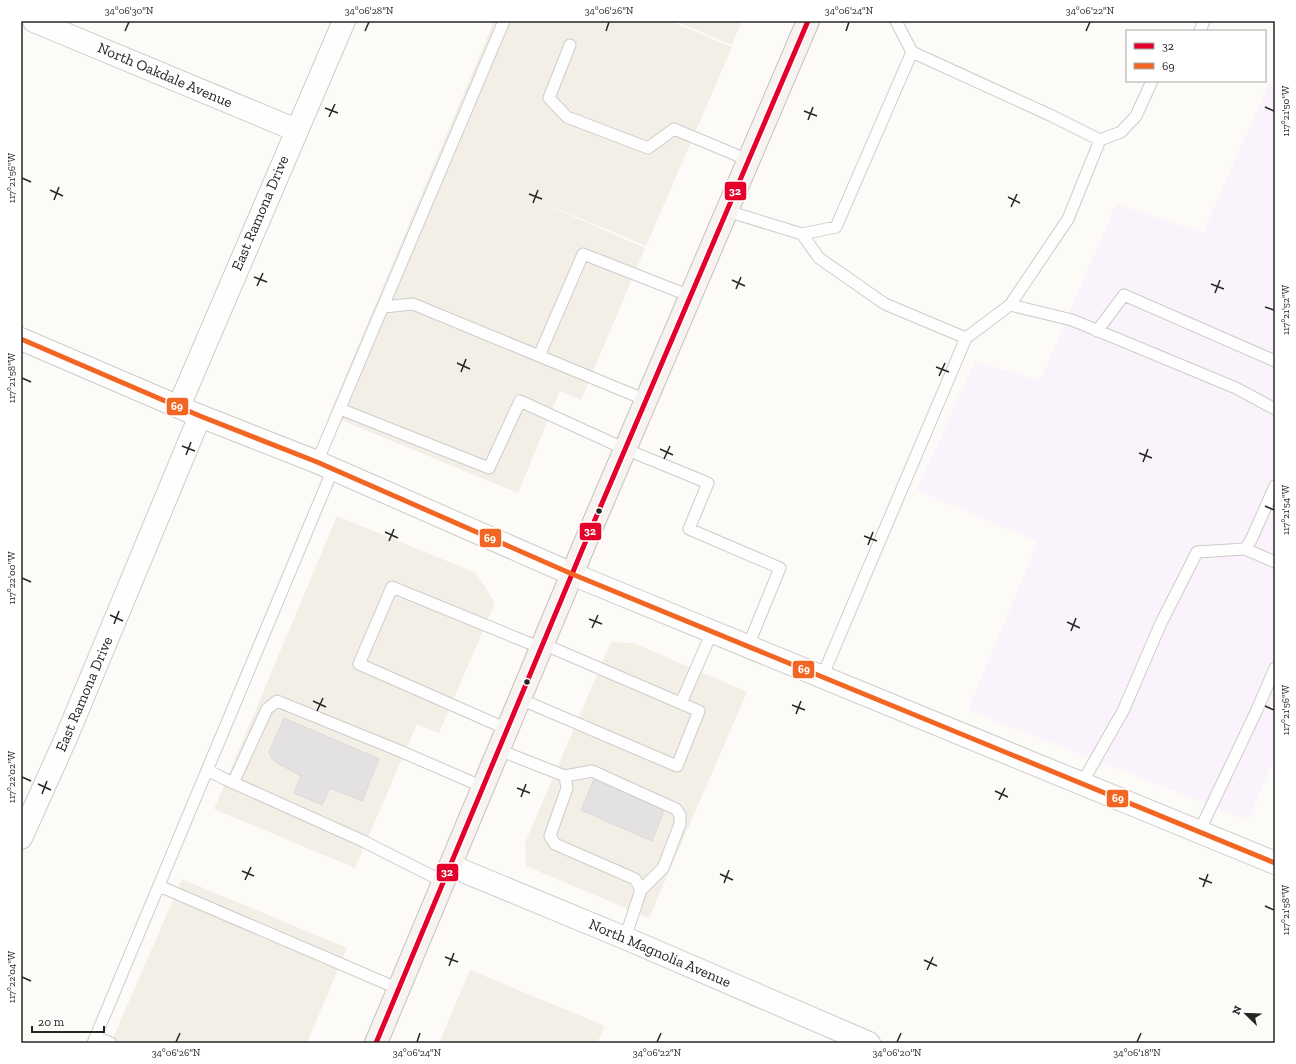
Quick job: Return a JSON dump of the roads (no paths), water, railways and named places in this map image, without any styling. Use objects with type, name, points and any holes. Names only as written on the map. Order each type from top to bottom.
[{"type":"main road","points":[[376,1043],[572,574],[808,21]]},
{"type":"street","name":"North Oakdale Avenue","points":[[34,21],[296,130]]},
{"type":"street","name":"East Ramona Drive","points":[[179,406],[344,21]]},
{"type":"street","points":[[21,339],[200,416],[325,466],[572,574],[1275,863]]},
{"type":"street","name":"East Ramona Drive","points":[[21,838],[69,730],[200,416]]},
{"type":"street","name":"North Magnolia Avenue","points":[[447,874],[625,938],[869,1043]]},
{"type":"lane","points":[[111,1043],[95,1040],[207,770],[325,466],[340,409],[504,21]]},
{"type":"lane","points":[[896,21],[912,52],[1052,116],[1100,140]]},
{"type":"lane","points":[[570,45],[549,98],[567,117],[648,148],[674,129],[748,160]]},
{"type":"lane","points":[[726,211],[802,234],[836,227],[912,52]]},
{"type":"lane","points":[[822,677],[966,338],[1010,305],[1068,219],[1100,140],[1121,132],[1136,116],[1152,82]]},
{"type":"lane","points":[[802,234],[819,258],[885,304],[966,338]]},
{"type":"lane","points":[[539,356],[582,254],[690,296]]},
{"type":"lane","points":[[1097,331],[1124,295],[1275,360]]},
{"type":"lane","points":[[383,307],[413,304],[646,400]]},
{"type":"lane","points":[[1010,305],[1072,320],[1236,388],[1275,409]]},
{"type":"lane","points":[[340,409],[489,468],[520,401],[625,449],[708,483],[689,529],[780,568],[748,646]]},
{"type":"lane","points":[[1245,549],[1251,540],[1275,486]]},
{"type":"lane","points":[[1082,783],[1123,711],[1161,623],[1197,552],[1245,549],[1275,562]]},
{"type":"lane","points":[[507,729],[358,664],[392,587],[542,646],[699,711],[677,766],[520,699]]},
{"type":"lane","points":[[681,704],[712,632]]},
{"type":"lane","points":[[1199,832],[1256,712],[1275,668]]},
{"type":"lane","points":[[233,783],[266,709],[277,701],[393,748],[483,787]]},
{"type":"lane","points":[[499,750],[565,776],[592,771],[676,809],[680,815],[680,824],[663,868],[641,890],[625,938]]},
{"type":"lane","points":[[207,770],[363,841],[447,874]]},
{"type":"lane","points":[[565,776],[567,788],[550,836],[555,844],[635,879],[641,890]]},
{"type":"lane","points":[[159,886],[399,989]]}]
